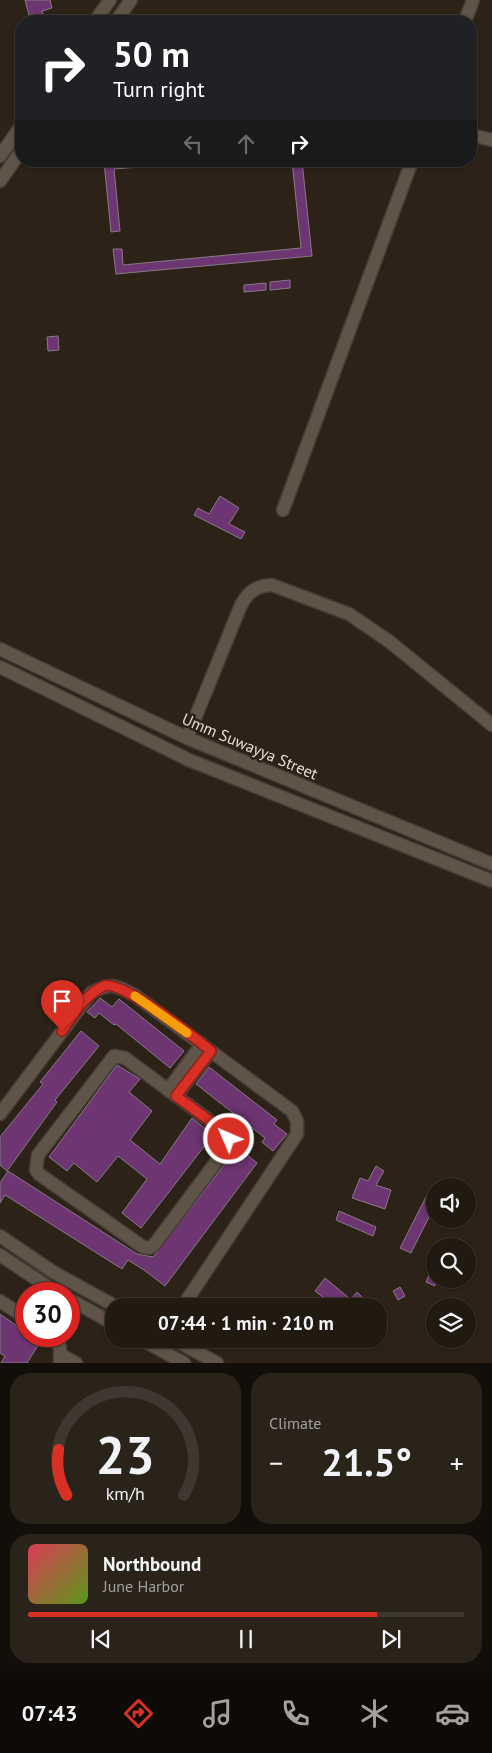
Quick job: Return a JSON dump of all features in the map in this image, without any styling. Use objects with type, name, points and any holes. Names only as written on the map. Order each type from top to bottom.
[{"type":"street","points":[[99,15],[110,0]]},
{"type":"street","points":[[120,15],[131,0]]},
{"type":"street","points":[[467,15],[473,0]]},
{"type":"street","points":[[0,156],[15,135]]},
{"type":"street","points":[[477,136],[492,140]]},
{"type":"street","points":[[0,181],[15,160]]},
{"type":"street","points":[[283,510],[410,167]]},
{"type":"street","points":[[187,738],[241,605],[251,591],[260,586],[272,586],[350,614],[390,642],[492,725]]},
{"type":"street","name":"Umm Suwayya Street","points":[[0,649],[187,738],[492,864]]},
{"type":"street","name":"Umm Suwayya Street","points":[[0,667],[189,760],[492,881]]},
{"type":"street","points":[[0,1114],[91,993],[106,985],[120,988],[136,996],[292,1111],[297,1122],[297,1134],[188,1298]]},
{"type":"street","points":[[172,1093],[207,1048]]},
{"type":"street","points":[[114,1056],[124,1058],[172,1093],[225,1132],[228,1135],[229,1143],[154,1245],[146,1248],[39,1174],[36,1170],[36,1160],[114,1056]]},
{"type":"street","points":[[0,1236],[53,1272],[105,1301]]},
{"type":"street","points":[[0,1255],[41,1282]]},
{"type":"street","points":[[0,1302],[15,1311]]},
{"type":"street","points":[[80,1305],[105,1319]]},
{"type":"street","points":[[156,1348],[184,1363]]},
{"type":"street","points":[[194,1348],[216,1363]]},
{"type":"street","points":[[60,1355],[76,1363]]},
{"type":"building","points":[[25,0],[50,0],[52,8],[42,11],[43,15],[29,15]]},
{"type":"building","points":[[104,167],[139,167],[114,169],[120,231],[111,232]]},
{"type":"building","points":[[293,167],[303,167],[312,256],[116,274],[113,249],[122,249],[123,265],[301,248]]},
{"type":"building","points":[[290,280],[290,288],[270,290],[270,282]]},
{"type":"building","points":[[266,283],[266,290],[244,292],[244,285]]},
{"type":"building","points":[[58,336],[59,350],[48,351],[47,337]]},
{"type":"building","points":[[220,496],[239,508],[229,524],[245,532],[241,539],[194,515],[198,508],[209,514]]},
{"type":"building","points":[[100,998],[112,1007],[119,999],[184,1051],[170,1068],[116,1024],[114,1025],[99,1013],[95,1018],[87,1012]]},
{"type":"building","points":[[81,1031],[99,1046],[55,1100],[57,1102],[7,1171],[0,1165],[0,1137],[43,1084],[40,1082]]},
{"type":"building","points":[[117,1065],[140,1079],[129,1092],[152,1111],[130,1140],[160,1164],[192,1118],[213,1135],[141,1228],[122,1213],[147,1179],[118,1156],[97,1182],[74,1163],[67,1171],[49,1157]]},
{"type":"building","points":[[209,1067],[277,1120],[274,1124],[287,1134],[273,1151],[262,1142],[265,1138],[196,1084]]},
{"type":"building","points":[[238,1147],[257,1163],[165,1286],[128,1260],[122,1269],[5,1195],[0,1203],[0,1183],[8,1171],[137,1254],[153,1257]]},
{"type":"building","points":[[376,1166],[384,1171],[376,1185],[391,1190],[385,1209],[352,1198],[360,1178],[368,1181]]},
{"type":"building","points":[[426,1197],[426,1223],[411,1253],[400,1248]]},
{"type":"building","points":[[339,1211],[376,1227],[373,1236],[336,1220]]},
{"type":"building","points":[[325,1278],[349,1298],[324,1298],[315,1291]]},
{"type":"building","points":[[400,1287],[405,1296],[398,1300],[393,1291]]},
{"type":"building","points":[[357,1292],[363,1298],[352,1298]]},
{"type":"building","points":[[0,1314],[15,1325],[15,1347],[37,1347],[27,1363],[1,1363],[5,1356],[0,1353]]},
{"type":"slow traffic","points":[[135,996],[187,1033]]},
{"type":"route","points":[[62,1031],[91,993],[106,985],[120,988],[136,996],[211,1051],[176,1096],[225,1132],[229,1139]]}]
